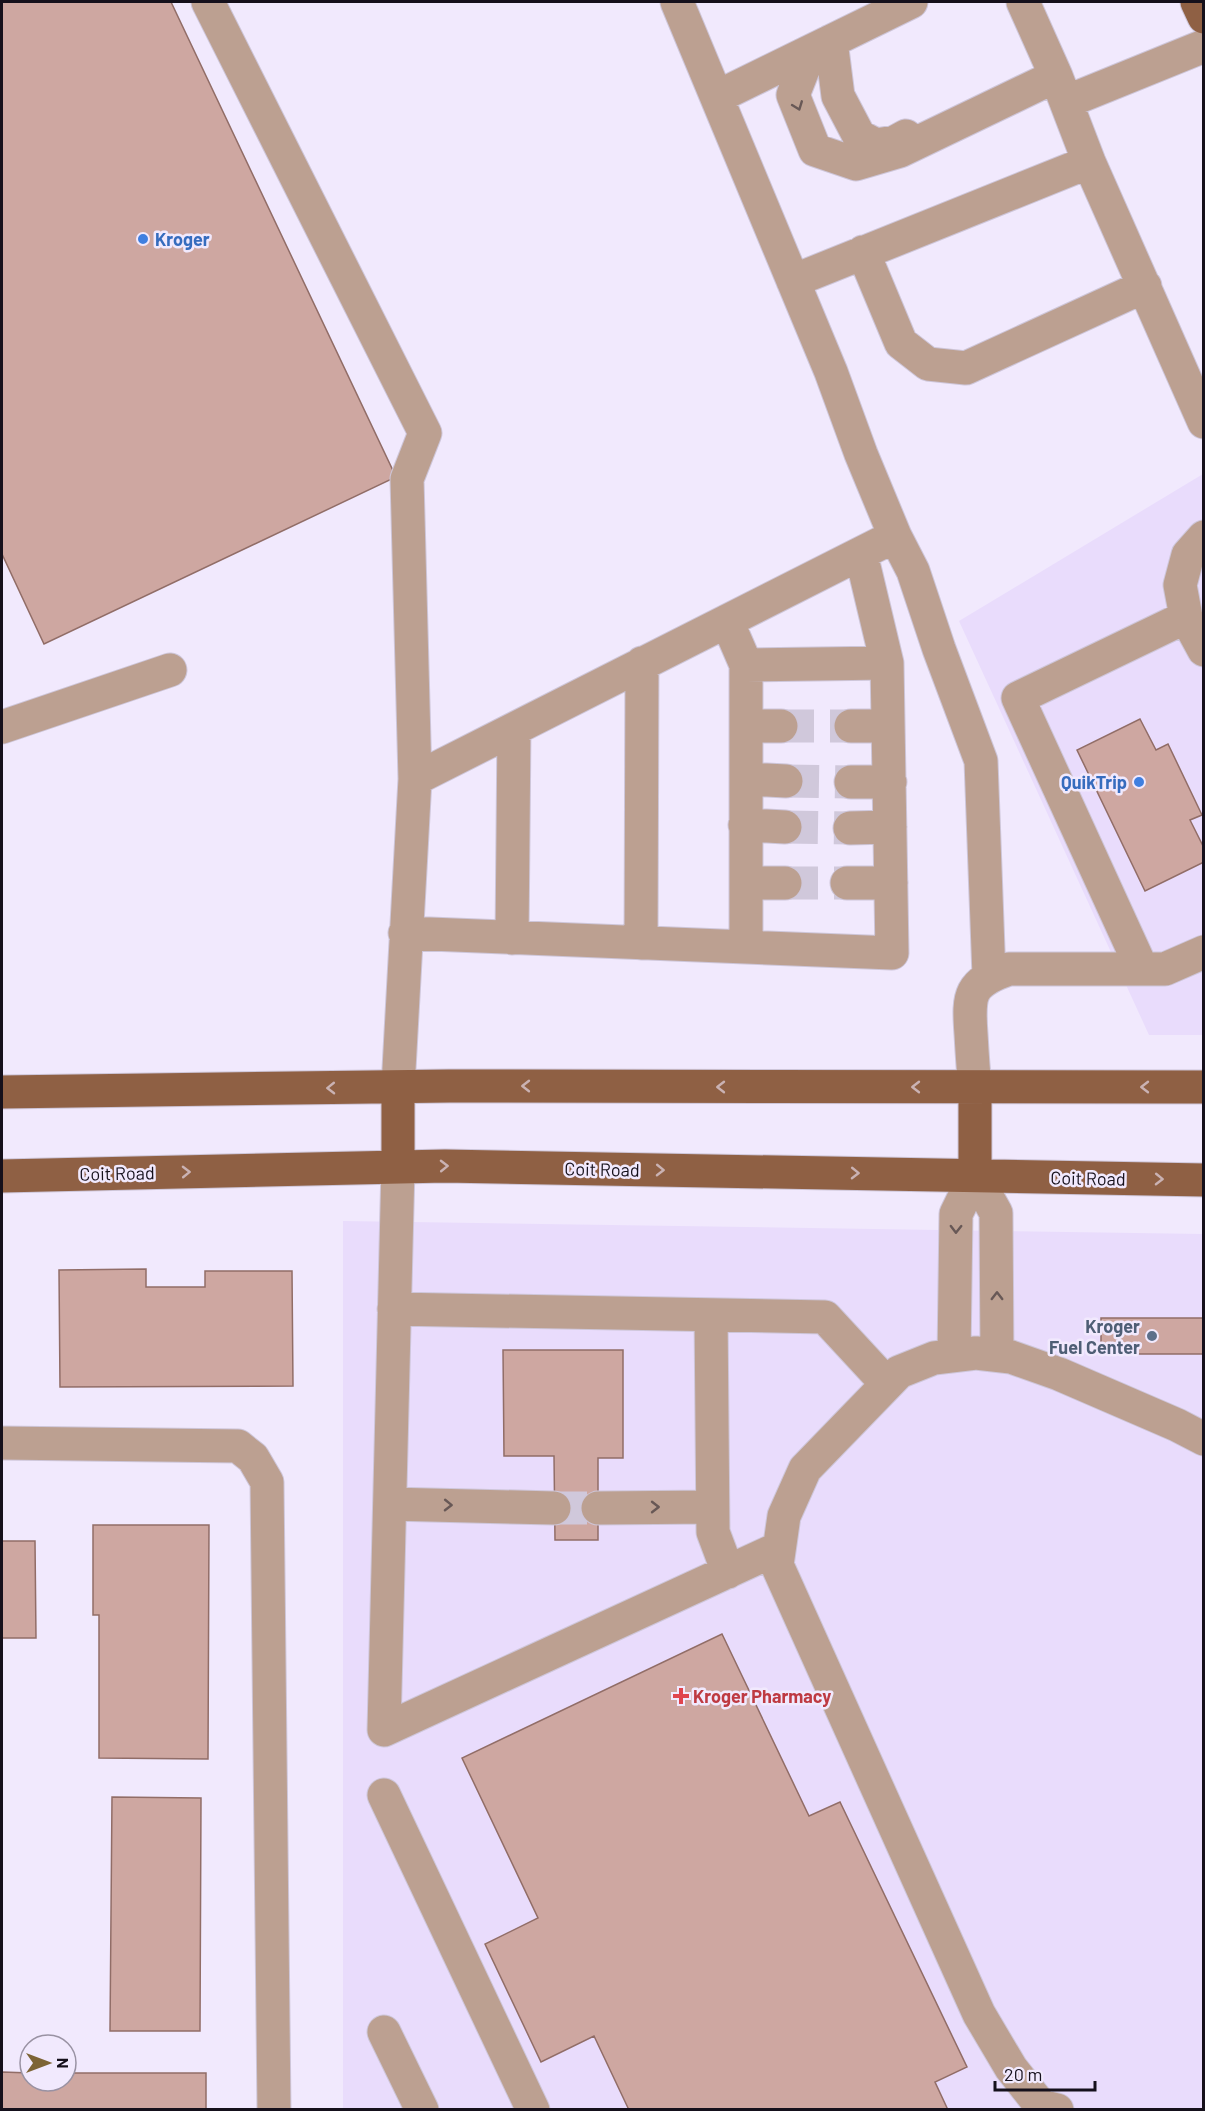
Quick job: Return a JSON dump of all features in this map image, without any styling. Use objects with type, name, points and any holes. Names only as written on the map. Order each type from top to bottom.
[{"type":"main road","points":[[1197,2],[1203,17]]},
{"type":"main road","points":[[398,1087],[398,1167]]},
{"type":"main road","points":[[2,1092],[398,1087],[1203,1087]]},
{"type":"main road","points":[[975,1087],[975,1175]]},
{"type":"main road","name":"Coit Road","points":[[2,1176],[446,1166],[1203,1180]]},
{"type":"lane","points":[[208,2],[425,433],[406,479],[416,779],[405,933],[398,1087]]},
{"type":"lane","points":[[677,2],[793,281],[895,536],[914,571],[939,649],[981,761],[988,976]]},
{"type":"lane","points":[[717,98],[911,2]]},
{"type":"lane","points":[[1023,2],[1061,89],[1089,162],[1203,422]]},
{"type":"lane","points":[[821,46],[838,96],[859,136],[876,145],[895,142],[982,95],[1010,98]]},
{"type":"lane","points":[[821,46],[793,95],[814,150],[856,164],[900,151],[1010,98],[1061,89],[1203,46]]},
{"type":"lane","points":[[793,281],[1089,162]]},
{"type":"lane","points":[[863,252],[901,344],[928,364],[966,368],[1145,286]]},
{"type":"lane","points":[[416,779],[895,536]]},
{"type":"lane","points":[[1203,537],[1188,555],[1180,585],[1186,617],[1203,650]]},
{"type":"lane","points":[[405,933],[892,952],[887,663],[861,554]]},
{"type":"lane","points":[[1143,969],[1018,698],[1186,617]]},
{"type":"lane","points":[[727,621],[746,665],[744,825],[746,947]]},
{"type":"lane","points":[[641,943],[642,663]]},
{"type":"lane","points":[[746,665],[887,663]]},
{"type":"lane","points":[[2,727],[170,670]]},
{"type":"lane","points":[[746,726],[781,726]]},
{"type":"lane","points":[[851,726],[888,726]]},
{"type":"lane","points":[[512,938],[514,729]]},
{"type":"lane","points":[[746,779],[786,781]]},
{"type":"lane","points":[[851,782],[890,782]]},
{"type":"lane","points":[[744,825],[785,827]]},
{"type":"lane","points":[[850,828],[890,827]]},
{"type":"lane","points":[[746,883],[784,883]]},
{"type":"lane","points":[[847,883],[891,883]]},
{"type":"lane","points":[[975,1087],[969,1004],[975,990],[988,976],[1009,969],[1165,969],[1203,952]]},
{"type":"lane","points":[[398,1167],[384,1730],[779,1548]]},
{"type":"lane","points":[[975,1175],[996,1213],[997,1355]]},
{"type":"lane","points":[[954,1355],[956,1214],[975,1175]]},
{"type":"lane","points":[[394,1310],[825,1317],[887,1384]]},
{"type":"lane","points":[[711,1315],[713,1532],[728,1572]]},
{"type":"lane","points":[[1057,2109],[1041,2106],[1011,2068],[979,2014],[777,1565],[784,1516],[805,1469],[899,1372],[934,1358],[976,1353],[1011,1357],[1059,1374],[1178,1425],[1203,1439]]},
{"type":"lane","points":[[2,1443],[238,1446],[253,1458],[267,1482],[274,2109]]},
{"type":"lane","points":[[390,1504],[554,1508]]},
{"type":"lane","points":[[598,1508],[712,1507]]},
{"type":"lane","points":[[384,1794],[533,2109]]},
{"type":"lane","points":[[384,2032],[422,2109]]},
{"type":"shaded area","points":[[1203,474],[1203,1035],[1149,1035],[959,621]]},
{"type":"shaded area","points":[[343,1221],[1203,1234],[1203,2109],[343,2109]]},
{"type":"building","name":"Kroger","points":[[2,2],[171,2],[396,477],[44,644],[2,554]]},
{"type":"building","name":"QuikTrip","points":[[1140,719],[1156,750],[1168,744],[1202,815],[1190,820],[1204,848],[1204,862],[1145,891],[1077,750]]},
{"type":"building","points":[[146,1269],[146,1287],[205,1287],[205,1271],[292,1271],[293,1386],[60,1387],[59,1270]]},
{"type":"building","name":"Kroger Fuel Center","points":[[1101,1318],[1204,1318],[1204,1354],[1101,1354]]},
{"type":"building","points":[[503,1350],[623,1350],[623,1458],[598,1458],[598,1540],[555,1540],[554,1456],[504,1456]]},
{"type":"building","points":[[93,1525],[209,1525],[208,1759],[99,1758],[99,1615],[93,1615]]},
{"type":"building","points":[[2,1541],[35,1541],[36,1638],[2,1638]]},
{"type":"building","points":[[722,1634],[809,1816],[840,1802],[967,2067],[935,2082],[948,2110],[629,2110],[594,2036],[541,2062],[485,1944],[538,1918],[462,1758]]},
{"type":"building","points":[[112,1797],[201,1798],[200,2031],[110,2031]]},
{"type":"building","points":[[2,2072],[18,2073],[18,2093],[78,2093],[78,2073],[206,2073],[206,2110],[2,2110]]},
{"type":"tunnel","points":[[781,726],[851,726]]},
{"type":"tunnel","points":[[786,781],[851,782]]},
{"type":"tunnel","points":[[785,827],[850,828]]},
{"type":"tunnel","points":[[785,883],[847,883]]},
{"type":"tunnel","points":[[554,1508],[598,1508]]},
{"type":"place","name":"Kroger","points":[[143,239]]},
{"type":"place","name":"QuikTrip","points":[[1139,782]]},
{"type":"place","name":"Kroger Fuel Center","points":[[1152,1336]]},
{"type":"place","name":"Kroger Pharmacy","points":[[681,1696]]}]
